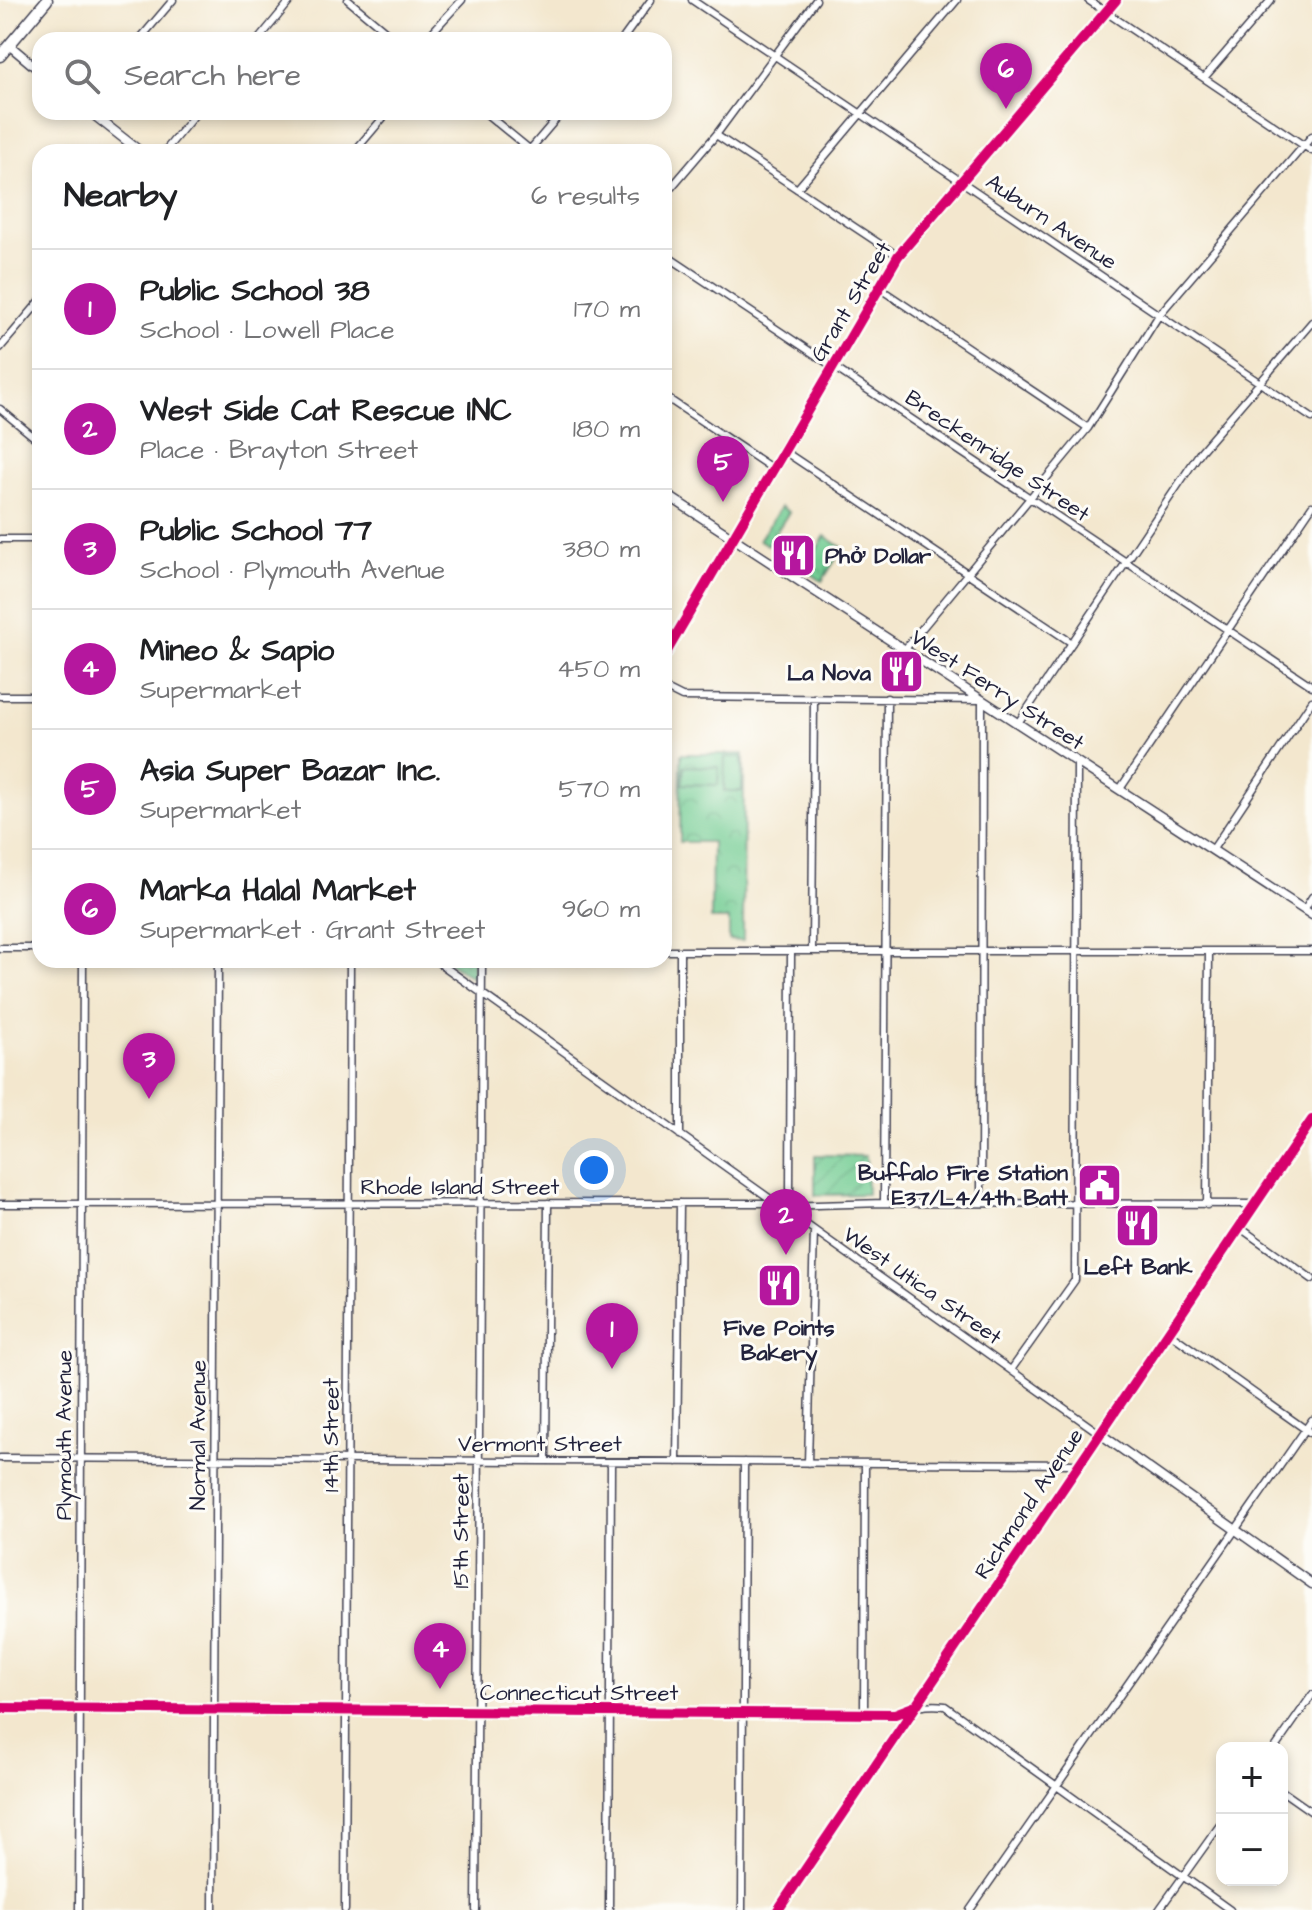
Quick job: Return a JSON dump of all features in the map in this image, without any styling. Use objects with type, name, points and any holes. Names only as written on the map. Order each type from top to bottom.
[{"type":"main road","points":[[0,56],[6,43],[47,0]]},
{"type":"street","points":[[146,32],[173,0]]},
{"type":"street","points":[[265,32],[291,0]]},
{"type":"street","points":[[348,0],[386,32]]},
{"type":"street","points":[[432,32],[462,0]]},
{"type":"street","points":[[628,32],[651,0]]},
{"type":"street","name":"Auburn Avenue","points":[[692,0],[1312,418]]},
{"type":"street","points":[[672,187],[716,135],[816,0]]},
{"type":"street","points":[[797,189],[957,0]]},
{"type":"street","points":[[1088,0],[1312,151]]},
{"type":"street","name":"Grant Street","points":[[672,642],[898,256],[1116,0]]},
{"type":"street","points":[[1204,78],[1271,0]]},
{"type":"street","points":[[6,43],[32,64]]},
{"type":"street","points":[[100,120],[131,144]]},
{"type":"street","points":[[171,144],[190,120]]},
{"type":"street","points":[[361,144],[381,120]]},
{"type":"street","points":[[494,120],[523,144]]},
{"type":"street","points":[[537,144],[556,120]]},
{"type":"street","points":[[716,135],[898,256]]},
{"type":"street","points":[[905,649],[1088,428],[1159,315],[1312,136]]},
{"type":"street","name":"Breckenridge Street","points":[[672,259],[1312,686]]},
{"type":"street","points":[[879,288],[1088,428]]},
{"type":"street","points":[[0,348],[32,310]]},
{"type":"street","points":[[1018,723],[1201,451],[1312,322]]},
{"type":"street","points":[[672,401],[773,469]]},
{"type":"street","points":[[0,409],[32,435]]},
{"type":"street","points":[[784,451],[1072,643]]},
{"type":"street","name":"West Ferry Street","points":[[672,498],[1308,912]]},
{"type":"street","points":[[1120,789],[1312,506]]},
{"type":"street","points":[[0,539],[32,539]]},
{"type":"street","points":[[672,692],[682,697],[982,700],[981,1203]]},
{"type":"street","points":[[0,696],[32,696]]},
{"type":"street","points":[[812,951],[814,698]]},
{"type":"street","points":[[884,1203],[887,698]]},
{"type":"street","points":[[1213,849],[1312,701]]},
{"type":"street","points":[[1011,1370],[1075,1280],[1077,762]]},
{"type":"street","points":[[1308,912],[1312,897]]},
{"type":"street","points":[[0,948],[32,948]]},
{"type":"street","points":[[672,951],[1312,951]]},
{"type":"street","points":[[680,951],[680,1135]]},
{"type":"street","points":[[783,1206],[790,1196],[791,951]]},
{"type":"street","points":[[1207,1205],[1209,952]]},
{"type":"street","name":"Plymouth Avenue","points":[[79,1910],[83,968]]},
{"type":"street","name":"Normal Avenue","points":[[213,1910],[218,968]]},
{"type":"street","name":"14th Street","points":[[345,1910],[350,968]]},
{"type":"street","name":"West Utica Street","points":[[446,968],[1312,1584]]},
{"type":"street","name":"15th Street","points":[[476,1910],[482,968]]},
{"type":"street","name":"Richmond Avenue","points":[[778,1910],[1311,1124]]},
{"type":"street","points":[[546,1461],[548,1203]]},
{"type":"street","points":[[677,1462],[680,1203]]},
{"type":"street","name":"Rhode Island Street","points":[[0,1204],[1255,1204]]},
{"type":"street","points":[[1239,1227],[1312,1279]]},
{"type":"street","points":[[808,1463],[814,1230]]},
{"type":"street","points":[[1168,1332],[1309,1432]]},
{"type":"street","points":[[970,1910],[1236,1530],[1309,1432],[1312,1420]]},
{"type":"street","name":"Vermont Street","points":[[0,1458],[1079,1464]]},
{"type":"street","points":[[609,1910],[611,1462]]},
{"type":"street","points":[[742,1910],[744,1462]]},
{"type":"street","points":[[864,1714],[865,1463]]},
{"type":"street","points":[[1279,1742],[1312,1695]]},
{"type":"street","points":[[916,1706],[945,1706],[1230,1910]]},
{"type":"street","name":"Connecticut Street","points":[[0,1708],[895,1714],[916,1706]]},
{"type":"street","points":[[1288,1795],[1312,1812]]},
{"type":"street","points":[[1159,1910],[1216,1830]]},
{"type":"green space","points":[[781,507],[789,512],[768,545],[759,540]]},
{"type":"green space","points":[[825,536],[843,548],[822,581],[804,569]]},
{"type":"green space","points":[[681,754],[744,754],[743,941],[729,940],[729,919],[711,919],[712,842],[680,842]]},
{"type":"green space","points":[[725,757],[742,757],[742,791],[724,791]]},
{"type":"green space","points":[[684,766],[719,767],[718,785],[682,784]]},
{"type":"green space","points":[[457,968],[473,968],[473,978]]},
{"type":"green space","points":[[815,1155],[866,1156],[867,1194],[815,1195]]},
{"type":"cycle path","points":[[672,642],[898,256],[1116,0]]},
{"type":"cycle path","points":[[778,1910],[1312,1120]]},
{"type":"cycle path","points":[[0,1708],[895,1714],[916,1706]]},
{"type":"place","name":"Marka Halal Market","points":[[1006,109]]},
{"type":"place","name":"Asia Super Bazar Inc.","points":[[723,502]]},
{"type":"place","name":"Phở Dollar","points":[[794,555]]},
{"type":"place","name":"La Nova","points":[[902,672]]},
{"type":"place","name":"Public School 77","points":[[149,1099]]},
{"type":"place","name":"Buffalo Fire Station E37/L4/4th Batt","points":[[1099,1185]]},
{"type":"place","name":"Left Bank","points":[[1138,1225]]},
{"type":"place","name":"West Side Cat Rescue INC","points":[[786,1255]]},
{"type":"place","name":"Five Points Bakery","points":[[779,1286]]},
{"type":"place","name":"Public School 38","points":[[612,1369]]},
{"type":"place","name":"Mineo & Sapio","points":[[440,1689]]}]
